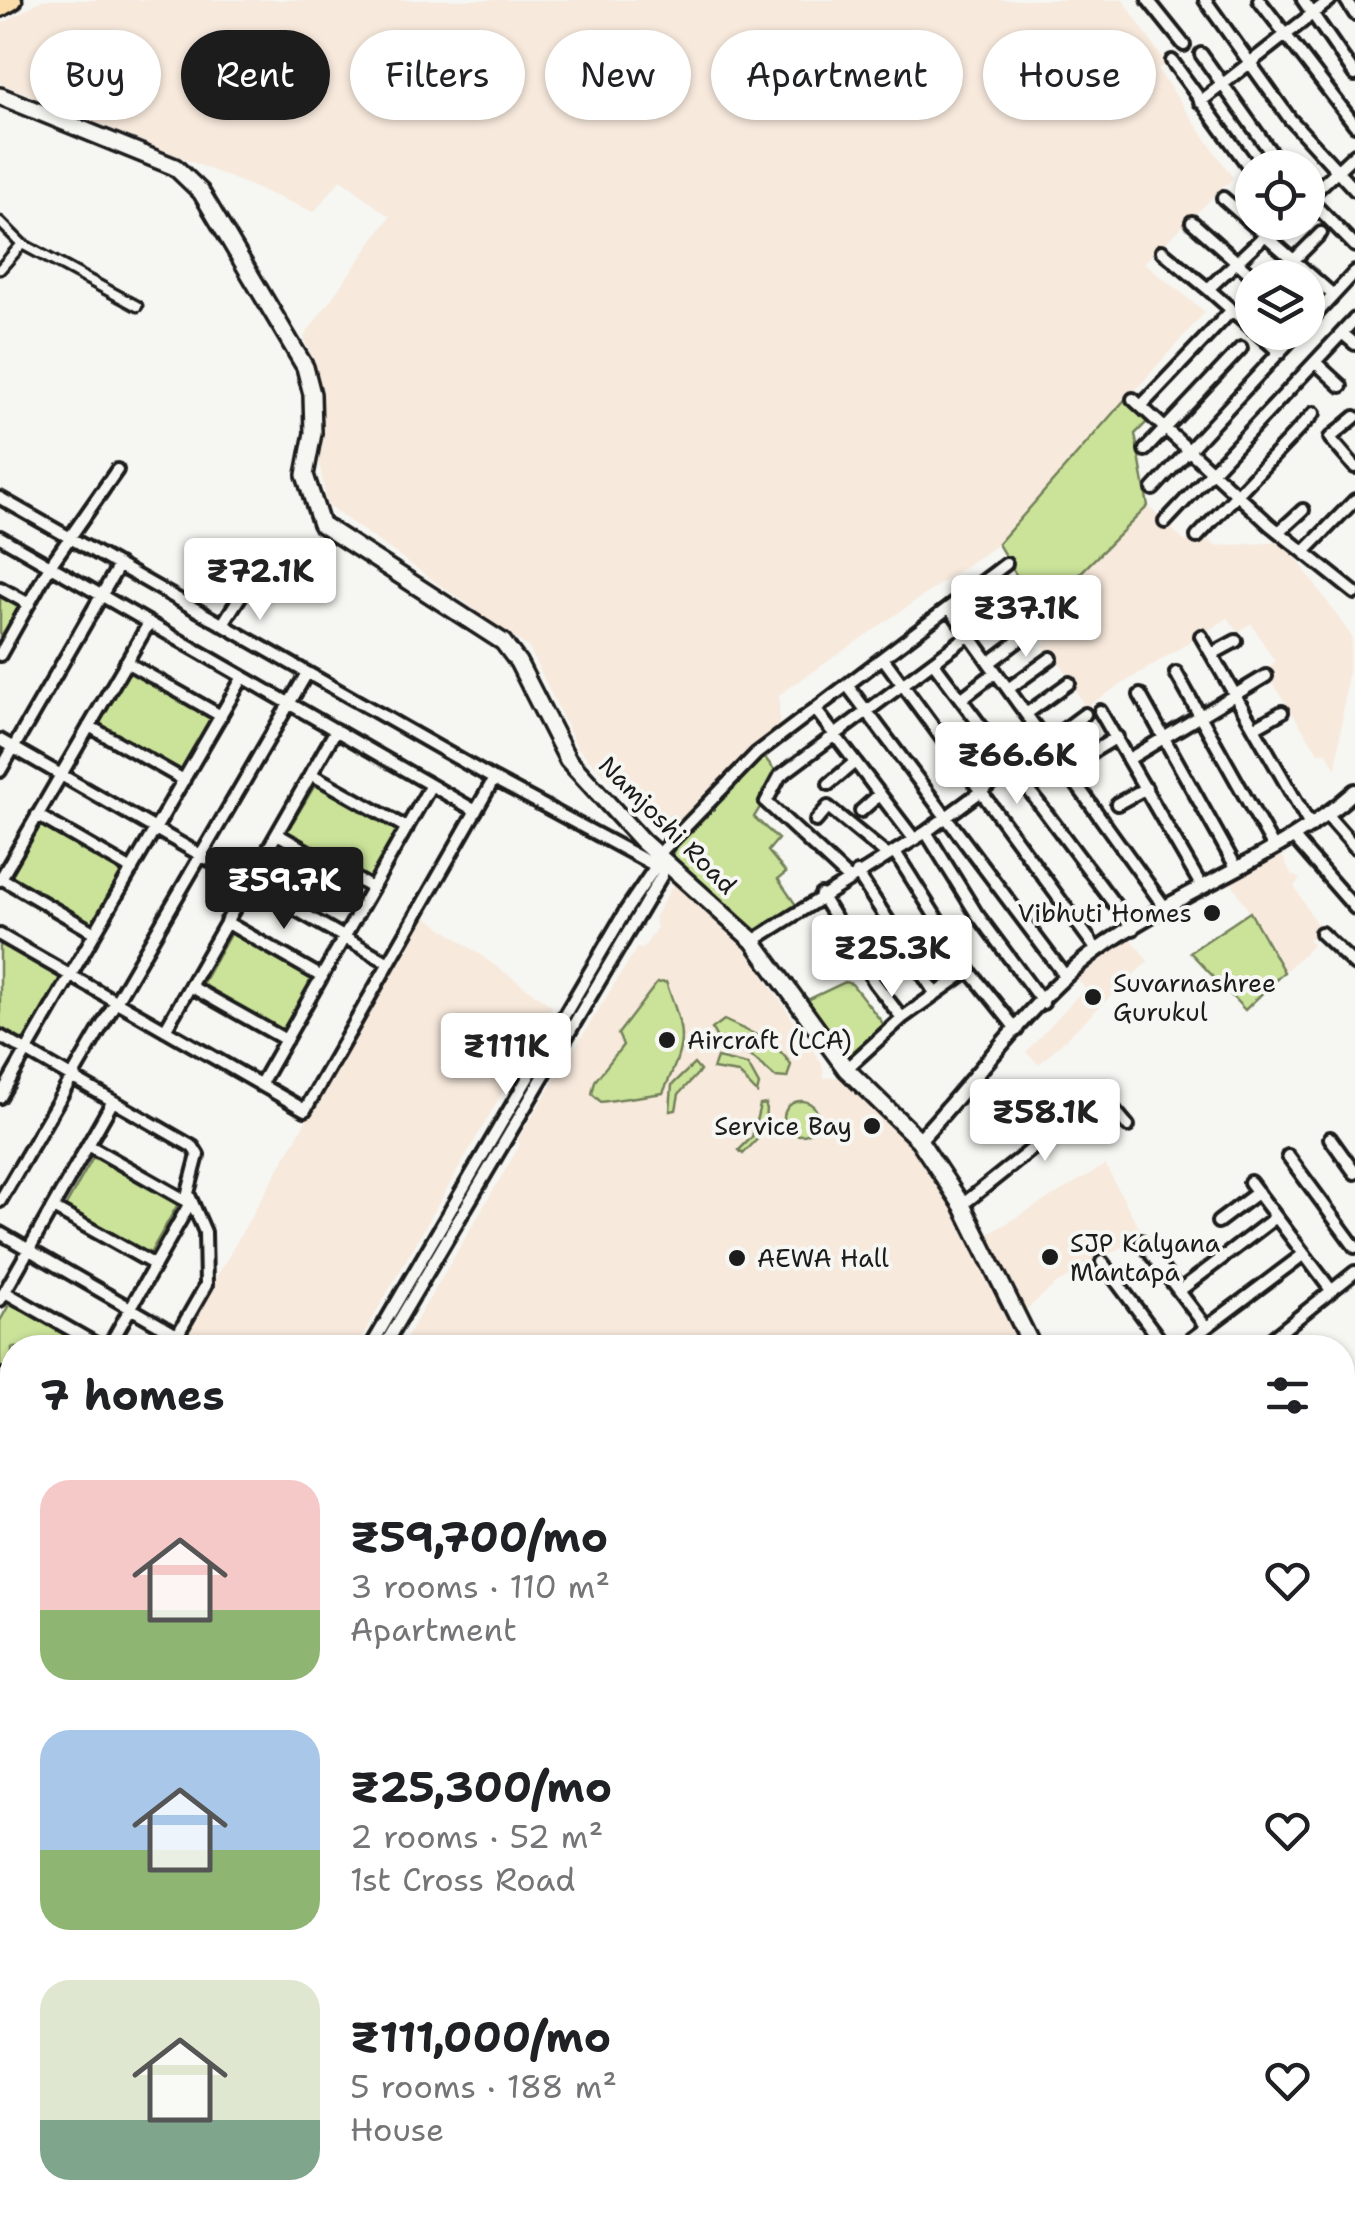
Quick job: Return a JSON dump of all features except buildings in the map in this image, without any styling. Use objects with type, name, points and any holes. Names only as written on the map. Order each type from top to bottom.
[{"type":"main road","points":[[0,7],[12,0]]},
{"type":"main road","name":"Namjoshi Road","points":[[0,96],[175,167],[201,192],[305,367],[312,394],[313,433],[305,475],[322,524],[504,642],[568,760],[658,861],[753,942],[846,1069],[919,1140],[962,1205],[1027,1335]]},
{"type":"street","points":[[1148,0],[1184,45]]},
{"type":"street","points":[[1205,0],[1253,62],[1290,119],[1355,190]]},
{"type":"street","points":[[1259,0],[1355,125]]},
{"type":"street","points":[[1303,0],[1355,75]]},
{"type":"street","points":[[1200,102],[1330,0]]},
{"type":"street","points":[[1346,0],[1355,14]]},
{"type":"street","points":[[1201,54],[1269,150]]},
{"type":"street","points":[[1172,61],[1236,150]]},
{"type":"street","points":[[1325,182],[1355,154]]},
{"type":"street","points":[[1223,198],[1235,208]]},
{"type":"street","points":[[1325,215],[1355,246]]},
{"type":"street","points":[[0,222],[22,244],[137,306]]},
{"type":"street","points":[[1192,222],[1235,260]]},
{"type":"street","points":[[1208,289],[1258,240]]},
{"type":"street","points":[[1272,240],[1334,295]]},
{"type":"street","points":[[1294,259],[1314,240]]},
{"type":"street","points":[[0,269],[22,244]]},
{"type":"street","points":[[1162,251],[1235,313]]},
{"type":"street","points":[[1325,305],[1355,272]]},
{"type":"street","points":[[1232,310],[1138,402],[1280,531],[1352,585]]},
{"type":"street","points":[[1165,522],[1355,319]]},
{"type":"street","points":[[1342,333],[1355,344]]},
{"type":"street","points":[[1145,450],[1239,350]]},
{"type":"street","points":[[1277,350],[1280,353]]},
{"type":"street","points":[[1153,489],[1283,350]]},
{"type":"street","points":[[1315,362],[1341,386]]},
{"type":"street","points":[[1197,538],[1314,414]]},
{"type":"street","points":[[1355,417],[1330,438],[1355,467]]},
{"type":"street","points":[[0,654],[50,566],[117,470]]},
{"type":"street","points":[[0,498],[494,780],[506,782],[658,861]]},
{"type":"street","points":[[1305,551],[1355,500]]},
{"type":"street","points":[[1280,531],[1303,510]]},
{"type":"street","points":[[0,538],[476,811]]},
{"type":"street","points":[[222,625],[262,562]]},
{"type":"street","points":[[378,1335],[658,861],[740,768],[1006,564]]},
{"type":"street","points":[[0,771],[119,565]]},
{"type":"street","points":[[0,588],[28,604]]},
{"type":"street","points":[[935,993],[852,876],[766,802],[780,776],[1024,594]]},
{"type":"street","points":[[950,607],[1166,909]]},
{"type":"street","points":[[96,933],[0,879],[149,623]]},
{"type":"street","points":[[961,699],[1039,625]]},
{"type":"street","points":[[1201,636],[1311,828]]},
{"type":"street","points":[[1212,654],[1236,642]]},
{"type":"street","points":[[883,658],[1097,950]]},
{"type":"street","points":[[1008,689],[1050,658]]},
{"type":"street","points":[[126,662],[221,716]]},
{"type":"street","points":[[933,662],[1133,929]]},
{"type":"street","points":[[0,1201],[306,673]]},
{"type":"street","points":[[1176,674],[1274,848]]},
{"type":"street","points":[[1129,758],[1266,676]]},
{"type":"street","points":[[0,1097],[243,677]]},
{"type":"street","points":[[1026,714],[1070,683]]},
{"type":"street","points":[[848,684],[1066,976]]},
{"type":"street","points":[[1140,695],[1237,868]]},
{"type":"street","points":[[815,709],[914,840]]},
{"type":"street","points":[[1100,712],[1202,887]]},
{"type":"street","points":[[1254,728],[1282,712]]},
{"type":"street","points":[[753,942],[821,895],[926,832],[1085,714]]},
{"type":"street","points":[[89,726],[184,780]]},
{"type":"street","points":[[165,1030],[336,730]]},
{"type":"street","points":[[1066,768],[1117,737]]},
{"type":"street","points":[[0,740],[389,963]]},
{"type":"street","points":[[829,784],[855,762]]},
{"type":"street","points":[[311,774],[407,828]]},
{"type":"street","points":[[0,935],[305,1110],[494,780]]},
{"type":"street","points":[[260,1084],[432,785]]},
{"type":"street","points":[[1117,804],[1146,788]]},
{"type":"street","points":[[919,1140],[1066,976],[1097,950],[1311,828],[1355,790]]},
{"type":"street","points":[[861,810],[880,794]]},
{"type":"street","points":[[816,821],[828,807],[891,854],[969,970],[1016,1030]]},
{"type":"street","points":[[1328,815],[1355,846]]},
{"type":"street","points":[[37,816],[132,870]]},
{"type":"street","points":[[926,832],[976,912],[1044,1003]]},
{"type":"street","points":[[276,834],[372,888]]},
{"type":"street","points":[[1293,838],[1355,908]]},
{"type":"street","points":[[391,1335],[654,889],[658,861]]},
{"type":"street","points":[[821,895],[874,983],[902,1018]]},
{"type":"street","points":[[226,922],[322,977]]},
{"type":"street","points":[[1321,933],[1355,964]]},
{"type":"street","points":[[846,1069],[902,1018],[969,970]]},
{"type":"street","points":[[190,986],[286,1040]]},
{"type":"street","points":[[0,1036],[193,1147],[198,1155],[188,1192],[205,1232],[206,1275],[177,1335],[0,1233]]},
{"type":"street","points":[[962,1205],[1101,1094],[1128,1126]]},
{"type":"street","points":[[79,1335],[2,1296],[113,1101]]},
{"type":"street","points":[[1330,1138],[1355,1173]]},
{"type":"street","points":[[88,1146],[190,1203]]},
{"type":"street","points":[[1288,1156],[1355,1248]]},
{"type":"street","points":[[1250,1182],[1331,1290]]},
{"type":"street","points":[[1218,1222],[1258,1192]]},
{"type":"street","points":[[113,1335],[190,1203]]},
{"type":"street","points":[[53,1208],[154,1265]]},
{"type":"street","points":[[1179,1291],[1276,1217]]},
{"type":"street","points":[[1141,1240],[1206,1327]]},
{"type":"street","points":[[1196,1335],[1304,1254]]},
{"type":"street","points":[[1102,1262],[1156,1335]]},
{"type":"street","points":[[1276,1335],[1355,1272]]},
{"type":"shaded area","points":[[42,0],[1123,0],[1143,30],[983,30],[983,120],[1156,120],[1156,49],[1165,62],[1158,70],[1233,178],[1144,263],[1205,312],[998,544],[779,695],[779,731],[741,762],[667,838],[577,747],[529,648],[327,505],[319,462],[324,436],[323,391],[304,337],[390,217],[341,179],[314,212],[90,120],[161,120],[161,30],[30,30],[30,95],[0,83],[0,25]]},
{"type":"shaded area","points":[[1148,506],[1184,541],[1196,543],[1203,536],[1216,546],[1285,542],[1352,637],[1336,769],[1326,751],[1319,754],[1265,671],[1275,662],[1251,623],[1238,632],[1228,618],[1085,707],[1063,667],[1043,645],[1050,638],[1039,614]]},
{"type":"shaded area","points":[[1279,851],[1292,875],[1300,879],[1294,886],[1321,932],[1308,939],[1313,945],[1284,972],[1230,879]]},
{"type":"shaded area","points":[[674,883],[746,949],[822,1064],[824,1078],[842,1077],[918,1149],[955,1204],[1015,1335],[408,1335],[520,1145],[518,1139],[637,948],[643,949],[657,927],[654,918]]},
{"type":"shaded area","points":[[424,915],[552,1006],[363,1335],[183,1335]]},
{"type":"shaded area","name":"Suvarnashree Gurukul","points":[[1130,937],[1148,961],[1039,1064],[1026,1052],[1085,988],[1077,979]]},
{"type":"shaded area","name":"SJP Kalyana Mantapa","points":[[1105,1165],[1143,1235],[1056,1284],[1022,1313],[987,1235]]},
{"type":"green space","points":[[1129,395],[1152,417],[1135,434],[1148,506],[1039,614],[998,544]]},
{"type":"green space","points":[[0,596],[22,608],[0,646]]},
{"type":"green space","points":[[128,671],[212,718],[181,773],[97,726]]},
{"type":"green space","points":[[763,755],[779,776],[754,817],[778,839],[768,851],[786,873],[778,879],[796,905],[795,913],[756,936],[671,859],[677,841]]},
{"type":"green space","points":[[318,780],[401,829],[369,884],[285,835]]},
{"type":"green space","points":[[41,823],[125,871],[94,926],[10,878]]},
{"type":"green space","points":[[1250,912],[1284,972],[1245,1010],[1190,952]]},
{"type":"green space","points":[[232,931],[316,978],[284,1034],[201,986]]},
{"type":"green space","points":[[0,943],[61,978],[25,1042],[0,1028]]},
{"type":"green space","points":[[666,982],[681,1038],[663,1093],[601,1102],[592,1094],[595,1081],[623,1045],[618,1034],[657,983]]},
{"type":"green space","points":[[845,982],[852,984],[885,1026],[847,1063],[803,1002]]},
{"type":"green space","points":[[724,1020],[761,1038],[785,1056],[791,1065],[787,1078],[775,1077],[755,1059],[718,1040],[712,1029]]},
{"type":"green space","points":[[717,1058],[748,1065],[759,1085],[757,1093],[738,1073],[713,1069]]},
{"type":"green space","points":[[694,1064],[700,1071],[679,1094],[676,1110],[670,1111],[672,1085]]},
{"type":"green space","points":[[801,1101],[813,1106],[818,1118],[813,1130],[801,1135],[789,1130],[784,1118],[789,1106]]},
{"type":"green space","points":[[766,1104],[765,1131],[743,1154],[739,1150],[752,1137],[760,1105]]},
{"type":"green space","points":[[95,1154],[179,1202],[148,1257],[64,1209]]},
{"type":"green space","points":[[10,1303],[67,1335],[0,1335],[0,1321]]},
{"type":"place","name":"Vibhuti Homes","points":[[1212,913]]},
{"type":"place","name":"Suvarnashree Gurukul","points":[[1093,997]]},
{"type":"place","name":"Aircraft (LCA)","points":[[667,1040]]},
{"type":"place","name":"Service Bay","points":[[872,1126]]},
{"type":"place","name":"SJP Kalyana Mantapa","points":[[1050,1257]]},
{"type":"place","name":"AEWA Hall","points":[[737,1258]]}]
